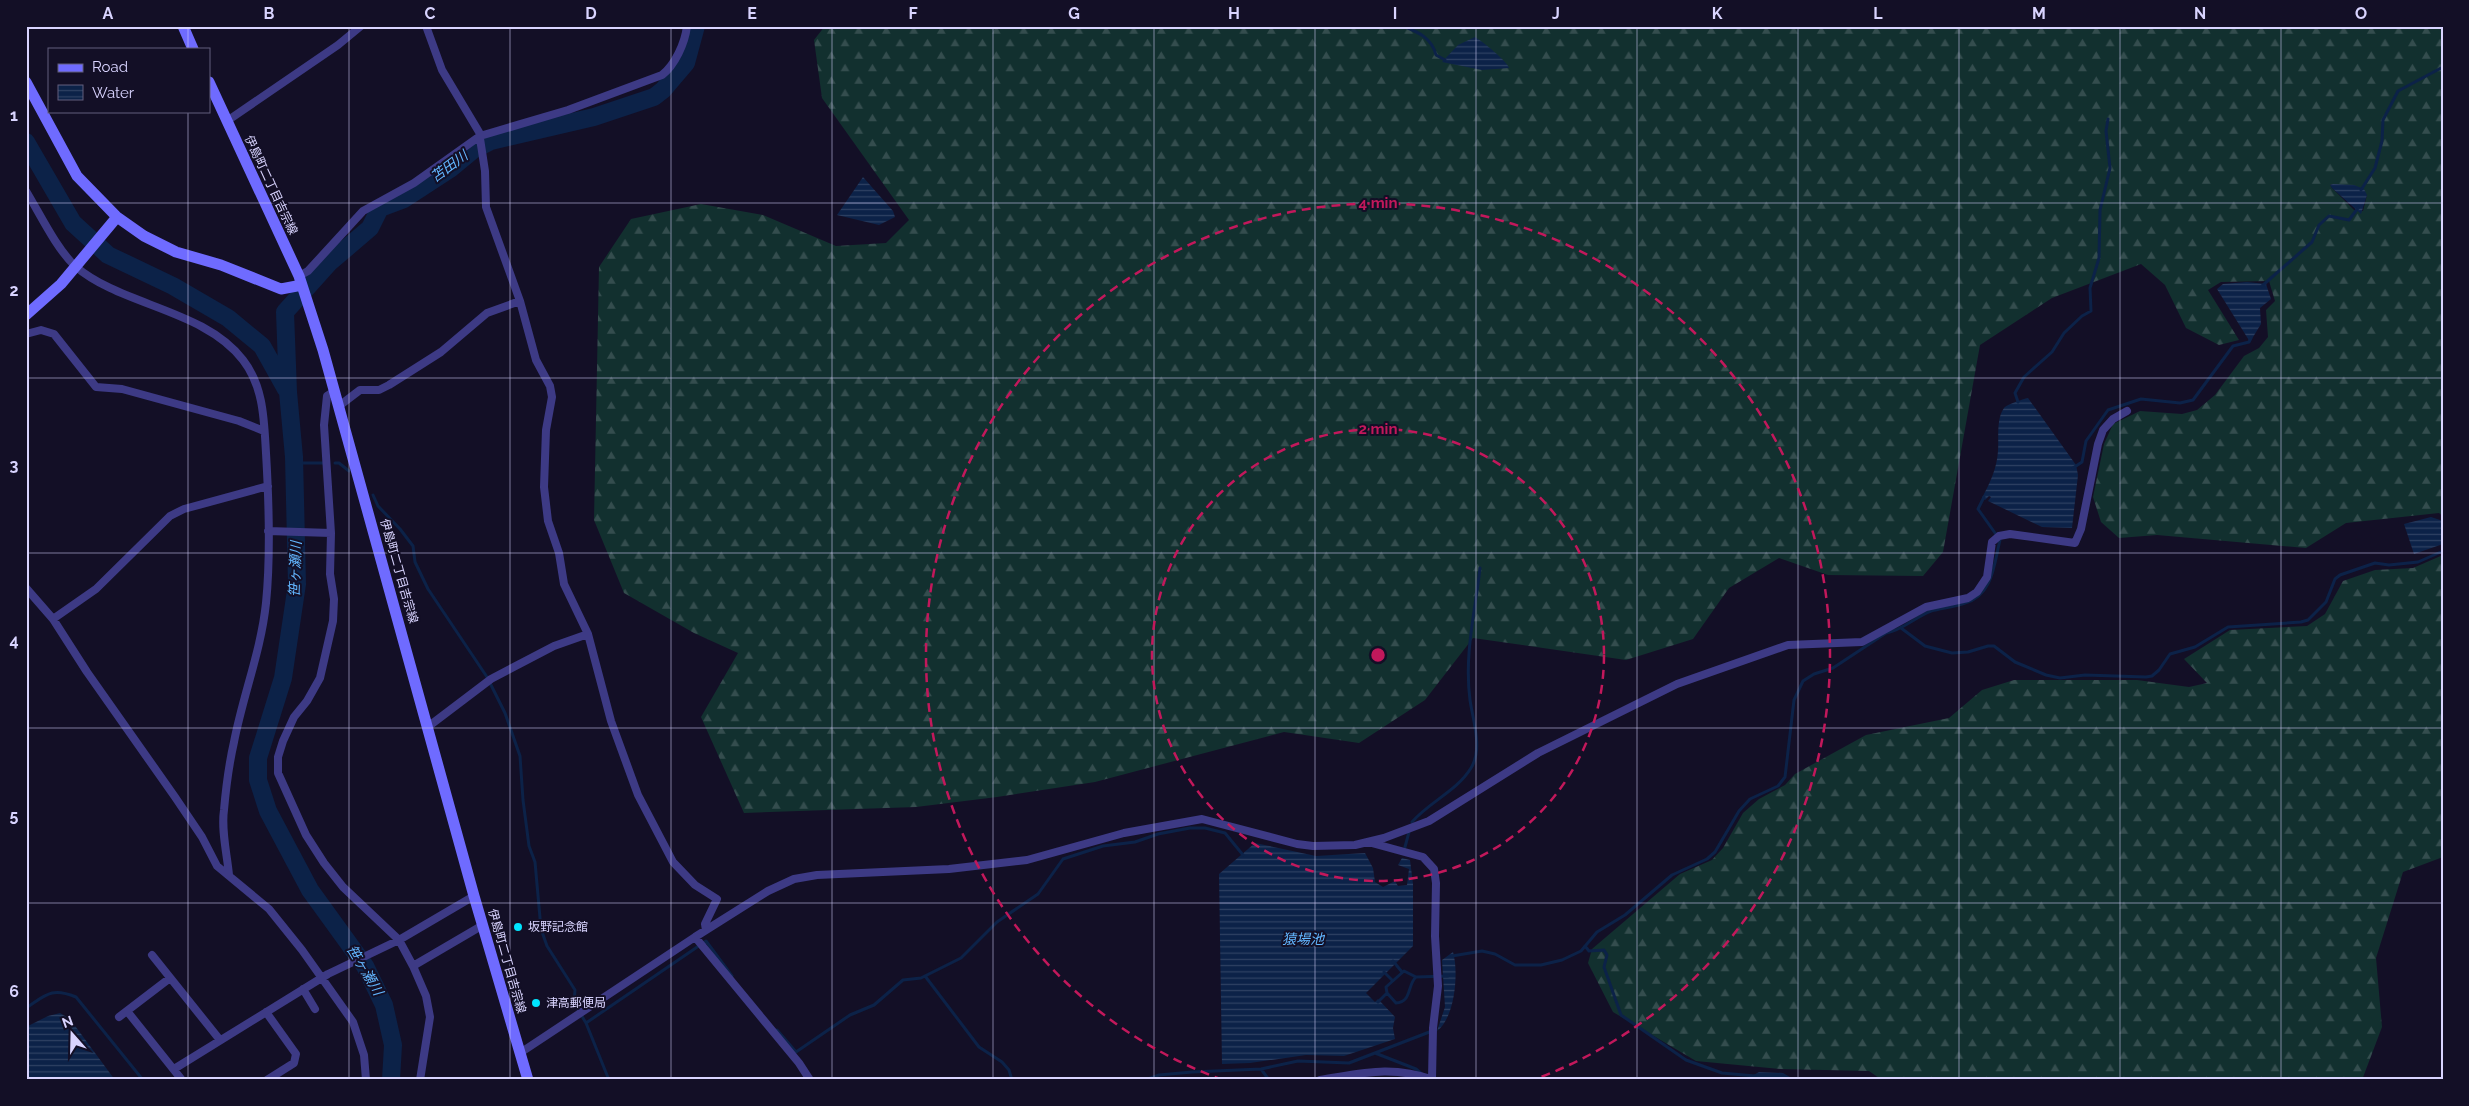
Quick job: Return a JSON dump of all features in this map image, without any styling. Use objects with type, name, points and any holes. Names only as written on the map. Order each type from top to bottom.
[{"type":"street","points":[[183,26],[193,48]]},
{"type":"street","points":[[227,121],[338,45],[361,26]]},
{"type":"street","points":[[426,26],[442,70],[480,138],[485,171],[486,206],[520,301],[536,360],[545,375],[552,397],[546,430],[544,488],[548,522],[558,553],[564,584],[588,634],[611,721],[638,795],[673,862],[695,885],[717,899],[705,924],[706,930]]},
{"type":"street","points":[[26,82],[77,176],[114,221],[176,252],[221,265],[281,289],[300,281],[363,211],[414,183],[480,138],[568,110],[662,75],[673,63],[686,35],[687,26]]},
{"type":"street","name":"伊島町二丁目吉宗線","points":[[210,84],[306,298],[335,391],[429,726],[474,896],[528,1080]]},
{"type":"street","points":[[26,191],[56,239],[77,265],[97,280],[146,303],[175,314],[230,345],[244,362],[254,379],[261,400],[271,532],[266,603],[258,649],[234,742],[223,813],[229,875]]},
{"type":"street","points":[[26,314],[61,284],[114,221]]},
{"type":"street","points":[[339,406],[360,390],[379,390],[389,385],[441,352],[487,313],[520,301]]},
{"type":"street","points":[[26,334],[41,330],[54,334],[96,387],[122,389],[239,421],[264,431]]},
{"type":"street","points":[[335,391],[327,396],[324,425],[330,533],[330,574],[334,599],[329,648],[320,678],[307,701],[294,717],[283,741],[278,757],[278,773],[306,835],[324,863],[343,887],[399,940],[414,966],[426,996],[430,1017],[420,1080]]},
{"type":"street","points":[[520,1053],[580,1014],[699,942],[706,930],[768,891],[782,884],[805,877],[894,870],[949,869],[1027,860],[1117,835],[1190,820],[1212,820],[1281,840],[1313,846],[1335,847],[1368,842],[1429,821],[1538,753],[1678,684],[1788,645],[1862,642],[1926,607],[1968,598],[1977,592],[1987,576],[1997,538],[2010,534],[2075,543],[2081,529],[2098,444],[2104,430],[2113,419],[2127,411]]},
{"type":"street","points":[[53,618],[96,589],[170,516],[184,510],[268,486]]},
{"type":"street","points":[[271,532],[330,533]]},
{"type":"street","points":[[26,588],[53,618],[87,672],[202,837],[218,866],[269,910],[325,976],[353,1022],[364,1055],[366,1080]]},
{"type":"street","points":[[429,726],[490,680],[554,646],[588,634]]},
{"type":"street","points":[[1320,1080],[1378,1071],[1406,1071],[1429,1078],[1438,976],[1435,936],[1436,884],[1434,869],[1424,857],[1368,842]]},
{"type":"street","points":[[174,1069],[325,976],[399,940],[474,896]]},
{"type":"street","points":[[414,966],[483,925]]},
{"type":"street","points":[[699,942],[799,1063],[810,1080]]},
{"type":"street","points":[[152,955],[220,1040]]},
{"type":"street","points":[[119,1017],[170,978]]},
{"type":"street","points":[[303,989],[315,1009]]},
{"type":"street","points":[[127,1011],[182,1080]]},
{"type":"street","points":[[266,1012],[296,1054],[294,1064],[268,1080]]},
{"type":"green space","points":[[825,26],[2443,26],[2443,516],[2439,513],[2346,523],[2306,548],[2157,535],[2119,538],[2101,522],[2093,497],[2104,444],[2113,424],[2140,411],[2182,414],[2197,410],[2215,395],[2244,356],[2259,348],[2268,337],[2266,310],[2275,301],[2269,281],[2221,282],[2208,290],[2239,340],[2219,345],[2186,328],[2165,285],[2141,264],[2052,298],[1980,345],[1943,552],[1923,576],[1828,575],[1779,558],[1729,588],[1693,639],[1626,660],[1473,638],[1425,700],[1359,743],[1284,732],[1095,782],[997,797],[916,807],[744,813],[701,717],[738,653],[694,633],[624,593],[594,520],[599,267],[631,219],[701,204],[763,215],[836,246],[886,243],[909,220],[822,98],[814,40]],"holes":[[[2333,184],[2367,195],[2363,211],[2354,210],[2330,185]]]},
{"type":"green space","points":[[2443,555],[2443,857],[2403,872],[2376,958],[2382,1027],[2362,1080],[1882,1080],[1869,1071],[1780,1069],[1696,1061],[1613,1012],[1588,963],[1592,949],[1680,874],[1712,860],[1723,848],[1743,813],[1759,799],[1785,785],[1795,774],[1866,735],[1949,718],[1982,690],[2014,680],[2137,680],[2189,687],[2207,683],[2184,659],[2230,630],[2307,626],[2325,614],[2343,581],[2375,570],[2413,568]]},
{"type":"water","points":[[1475,37],[1499,56],[1509,68],[1482,70],[1442,62],[1458,45]]},
{"type":"water","points":[[863,177],[893,211],[895,217],[879,225],[837,215]]},
{"type":"water","points":[[2330,185],[2354,185],[2364,189],[2367,195],[2361,214],[2332,188]]},
{"type":"water","points":[[2247,282],[2266,284],[2271,299],[2260,308],[2261,324],[2250,342],[2217,289],[2223,284]]},
{"type":"water","points":[[2028,398],[2076,465],[2078,475],[2072,528],[2042,527],[1988,501],[1991,497],[1989,496],[1985,500],[1982,498],[1995,469],[2001,412],[2008,405]]},
{"type":"water","points":[[2431,517],[2443,521],[2443,544],[2414,554],[2404,524]]},
{"type":"water","name":"猿場池","points":[[1255,843],[1316,856],[1365,853],[1373,868],[1375,882],[1383,887],[1395,881],[1398,886],[1407,885],[1409,869],[1398,865],[1402,858],[1410,860],[1413,884],[1413,946],[1366,993],[1375,1002],[1378,999],[1395,1017],[1393,1028],[1395,1039],[1344,1056],[1306,1055],[1250,1063],[1222,1064],[1219,874]]},
{"type":"water","points":[[1453,952],[1456,971],[1452,1006],[1443,1025],[1437,1031],[1445,1007],[1442,960]]},
{"type":"water","points":[[60,1013],[70,1019],[115,1080],[26,1080],[26,1027],[48,1016]]},
{"type":"water","points":[[1759,1072],[1783,1073],[1795,1080],[1750,1077]]},
{"type":"waterway","name":"笹ヶ瀬川","points":[[391,1080],[393,1045],[384,1005],[365,966],[310,890],[268,811],[258,780],[258,758],[283,678],[297,584],[294,457],[288,392],[285,312],[329,263],[370,228],[380,208],[404,199],[450,169],[473,150],[491,141],[594,117],[654,97],[663,90],[686,63],[696,26]]},
{"type":"waterway","points":[[1403,26],[1424,36],[1431,44],[1436,55],[1445,60]]},
{"type":"waterway","points":[[2361,190],[2375,168],[2382,141],[2383,120],[2398,91],[2443,67]]},
{"type":"waterway","points":[[2018,402],[2015,393],[2024,377],[2052,352],[2064,333],[2082,316],[2091,311],[2090,288],[2099,258],[2100,210],[2110,168],[2106,131],[2108,119]]},
{"type":"waterway","name":"笹ヶ瀬川","points":[[26,142],[73,223],[108,255],[173,286],[228,318],[262,346],[286,389]]},
{"type":"waterway","points":[[2262,286],[2312,242],[2319,225],[2329,216],[2349,220],[2358,208]]},
{"type":"waterway","points":[[2073,468],[2082,462],[2086,441],[2108,410],[2141,399],[2180,403],[2193,400],[2233,346],[2249,342],[2251,338]]},
{"type":"waterway","points":[[294,463],[325,463]]},
{"type":"waterway","points":[[335,463],[339,463],[349,471]]},
{"type":"waterway","points":[[373,495],[378,506],[413,546],[415,562],[428,589],[487,677],[505,713],[520,756],[523,800],[529,846],[535,862],[541,929],[547,946],[575,990],[574,1003],[586,1023]]},
{"type":"waterway","points":[[1452,956],[1482,951],[1495,954],[1515,965],[1541,965],[1562,960],[1581,951],[1597,932],[1625,915],[1672,875],[1707,859],[1715,852],[1739,811],[1750,799],[1778,786],[1785,777],[1794,700],[1803,681],[1814,674],[1833,668],[1886,633],[1898,629],[1931,611],[1957,606],[1974,599],[1987,586],[1994,568],[2000,540],[1978,509],[1984,497]]},
{"type":"waterway","points":[[1901,628],[1925,646],[1952,653],[1968,652],[1994,646],[2015,662],[2046,675],[2060,678],[2085,675],[2146,677],[2152,676],[2159,670],[2170,654],[2195,647],[2228,627],[2308,620],[2326,602],[2335,579],[2340,575],[2375,563],[2389,565],[2418,562],[2443,551]]},
{"type":"waterway","points":[[1412,822],[1426,808],[1451,790],[1465,776],[1475,760],[1477,744],[1470,700],[1468,667],[1480,568]]},
{"type":"waterway","points":[[777,1030],[796,1052],[850,1015],[874,1005],[903,980],[921,978],[961,958],[997,922],[1038,894],[1063,859],[1103,846],[1135,842],[1158,834],[1190,828],[1205,828],[1225,833],[1243,855]]},
{"type":"waterway","points":[[1405,847],[1409,832]]},
{"type":"waterway","points":[[609,1080],[586,1023],[706,941],[732,976]]},
{"type":"waterway","points":[[1585,946],[1589,951],[1604,950],[1607,955],[1604,967],[1621,1015],[1686,1060],[1722,1073],[1755,1076]]},
{"type":"waterway","points":[[1393,961],[1402,972]]},
{"type":"waterway","points":[[1378,1002],[1387,993],[1386,987],[1404,971],[1416,977],[1448,976]]},
{"type":"waterway","points":[[1384,972],[1392,980]]},
{"type":"waterway","points":[[925,976],[979,1047],[1002,1062],[1009,1070],[1012,1080]]},
{"type":"waterway","points":[[1387,993],[1396,1003],[1405,1000],[1416,977]]},
{"type":"waterway","points":[[26,1008],[49,994],[60,993],[76,997],[143,1080]]},
{"type":"waterway","points":[[1145,1080],[1159,1075],[1261,1069],[1298,1061],[1349,1063],[1432,1031]]},
{"type":"waterway","points":[[1375,1053],[1416,1069],[1423,1075]]},
{"type":"waterway","points":[[1261,1069],[1269,1080]]},
{"type":"place","name":"坂野記念館","points":[[518,927]]},
{"type":"place","name":"津高郵便局","points":[[536,1003]]},
{"type":"water label","name":"苫田川","points":[[449,166]]}]
